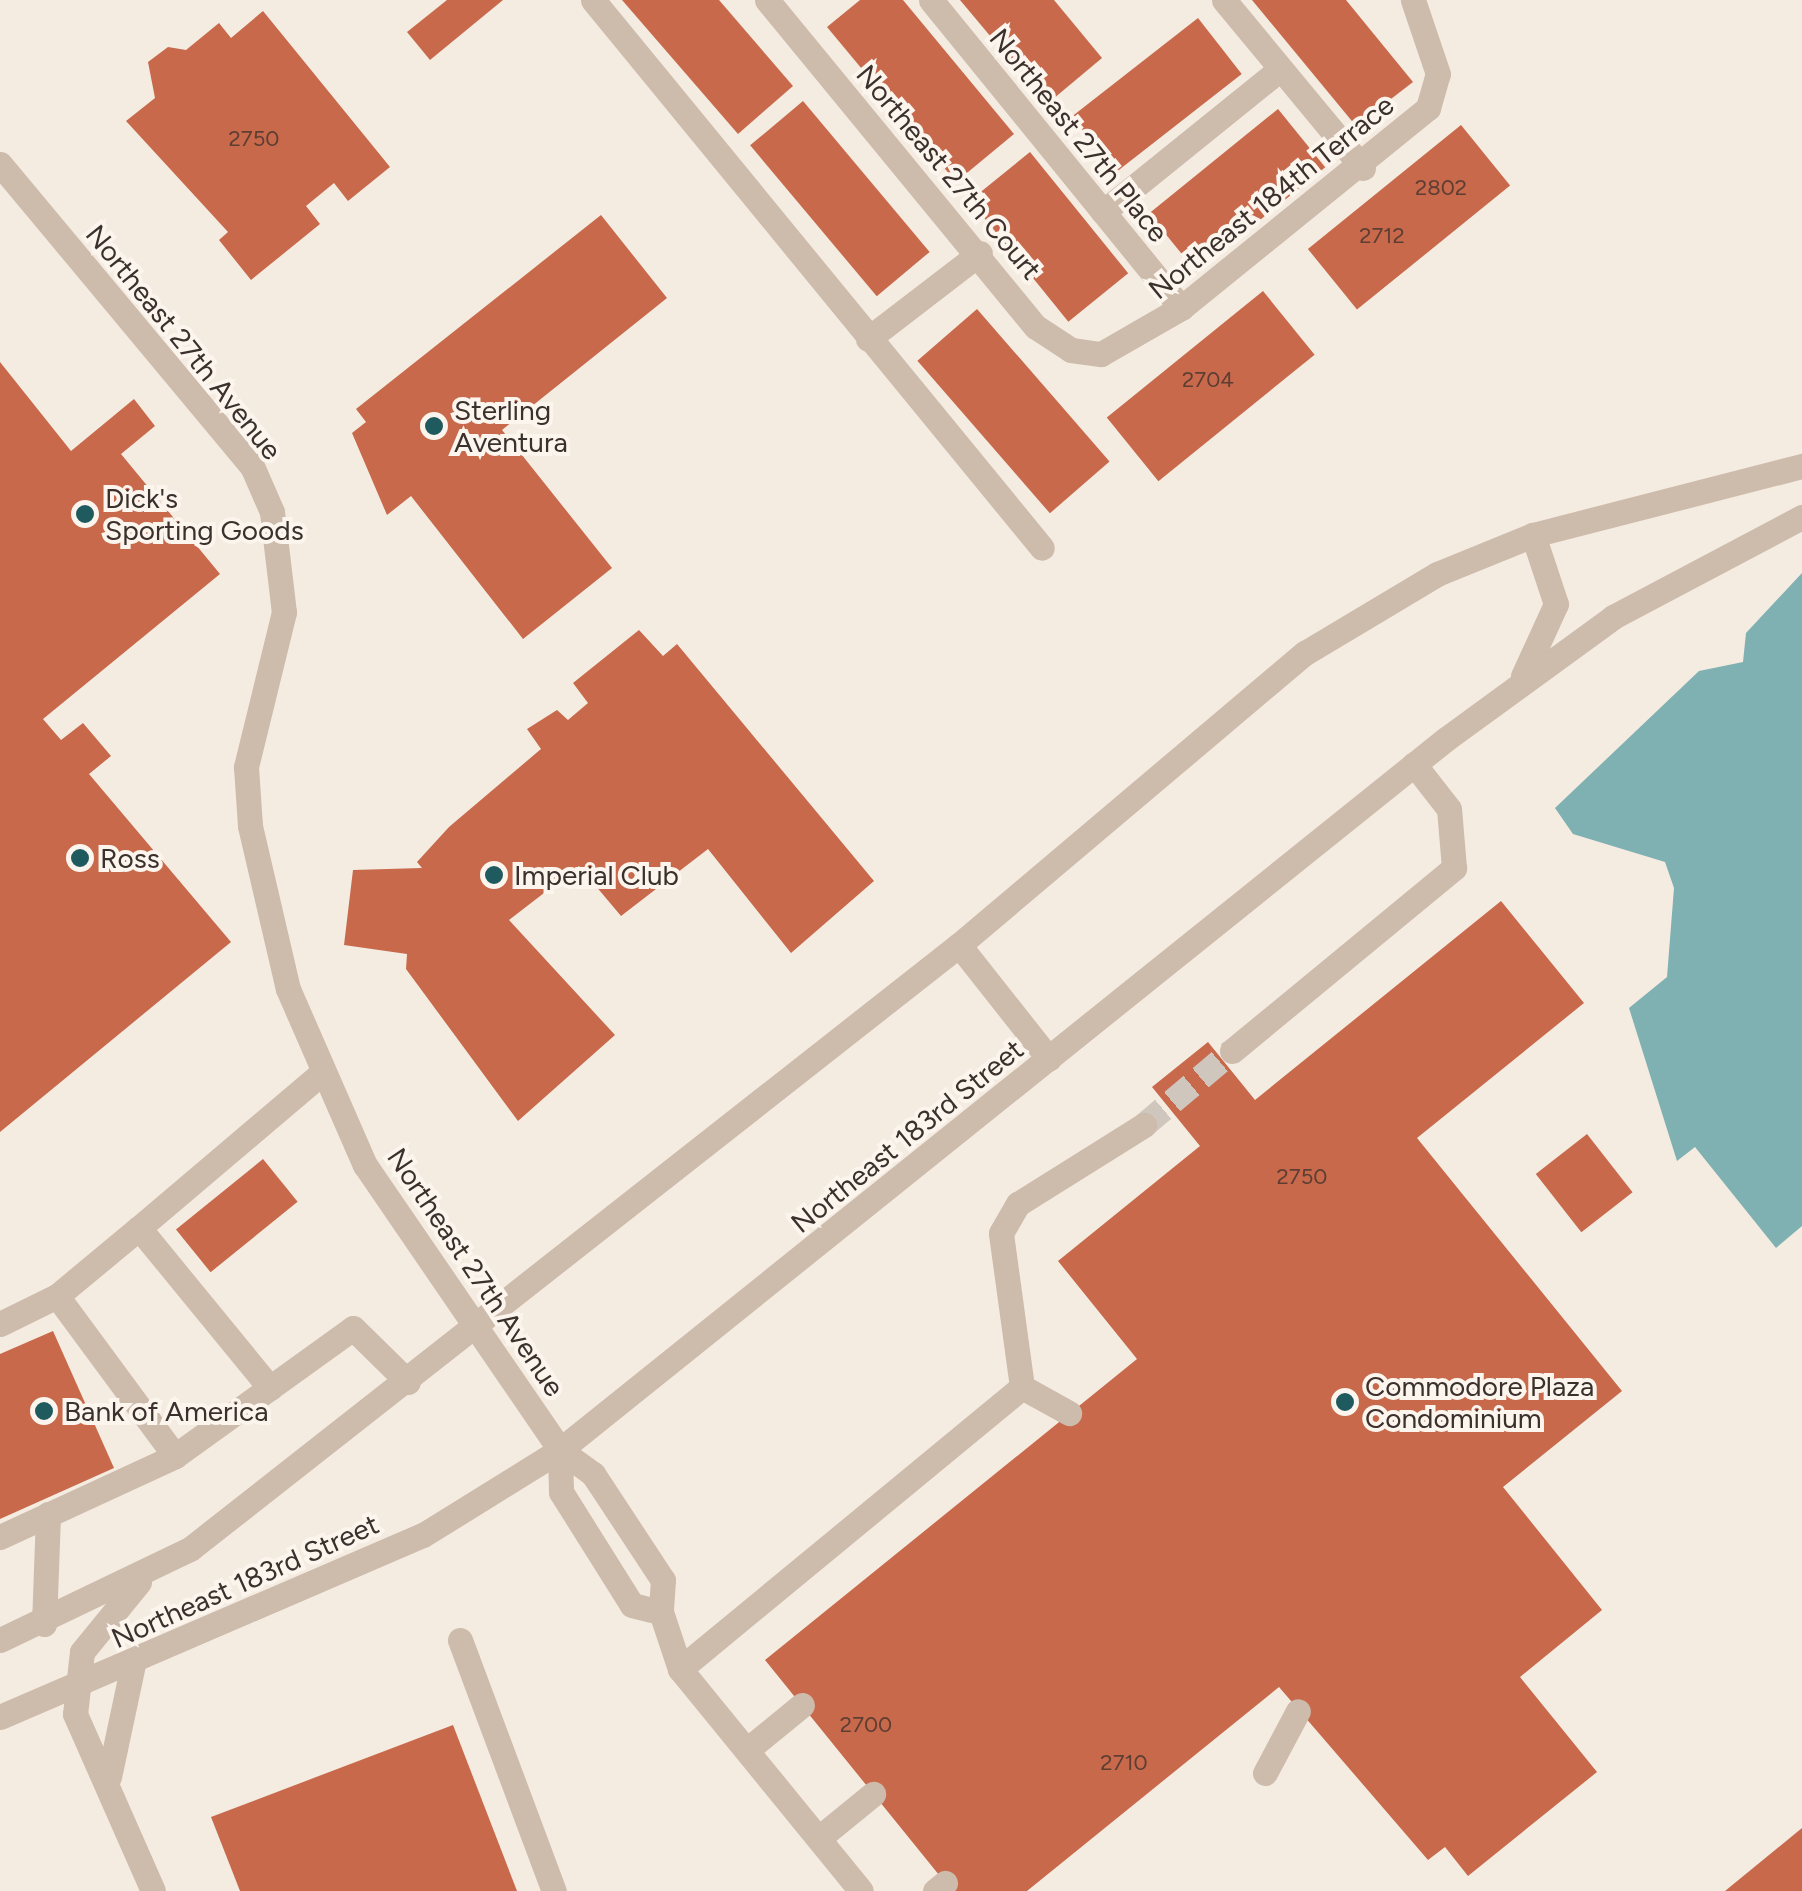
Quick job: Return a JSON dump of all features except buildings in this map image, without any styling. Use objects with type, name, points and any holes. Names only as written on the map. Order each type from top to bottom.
[{"type":"street","points":[[593,0],[1042,548]]},
{"type":"street","name":"Northeast 27th Court","points":[[767,0],[980,253],[1036,327],[1070,350],[1102,354]]},
{"type":"street","name":"Northeast 27th Place","points":[[930,0],[1181,308]]},
{"type":"street","points":[[1224,0],[1364,168]]},
{"type":"street","name":"Northeast 184th Terrace","points":[[1102,354],[1181,308],[1364,168],[1428,108],[1436,82],[1434,42],[1414,0]]},
{"type":"street","points":[[1102,212],[1280,69]]},
{"type":"street","name":"Northeast 27th Avenue","points":[[0,164],[252,466],[272,512],[284,612],[246,767],[250,826],[288,989],[322,1074],[365,1164],[560,1450]]},
{"type":"street","points":[[868,339],[980,253]]},
{"type":"street","name":"Northeast 183rd Street","points":[[0,1640],[44,1624],[190,1550],[477,1330],[959,945],[1305,653],[1437,574],[1534,536],[1802,466]]},
{"type":"street","name":"Northeast 183rd Street","points":[[0,1717],[133,1664],[423,1536],[560,1450],[1414,764],[1613,617],[1802,517]]},
{"type":"street","points":[[1515,689],[1548,635],[1556,604],[1534,536]]},
{"type":"street","points":[[1232,1051],[1454,868],[1449,809],[1414,764]]},
{"type":"street","points":[[959,945],[1049,1059]]},
{"type":"street","points":[[0,1324],[57,1296],[322,1074]]},
{"type":"street","points":[[1022,1387],[1001,1232],[1018,1204],[1144,1125]]},
{"type":"street","points":[[140,1228],[270,1388]]},
{"type":"street","points":[[57,1296],[175,1456]]},
{"type":"street","points":[[0,1536],[175,1456],[353,1328],[408,1382]]},
{"type":"street","points":[[1022,1387],[1069,1413]]},
{"type":"street","points":[[680,1668],[1022,1387]]},
{"type":"street","points":[[560,1450],[572,1508],[632,1604],[661,1612]]},
{"type":"street","points":[[560,1450],[593,1474],[663,1580],[661,1612],[680,1668],[861,1891]]},
{"type":"street","points":[[44,1624],[48,1514]]},
{"type":"street","points":[[148,1570],[82,1652],[74,1689],[76,1714],[109,1777],[154,1891]]},
{"type":"street","points":[[460,1640],[554,1891]]},
{"type":"street","points":[[109,1777],[133,1664]]},
{"type":"street","points":[[747,1750],[802,1706]]},
{"type":"street","points":[[1265,1773],[1298,1711]]},
{"type":"street","points":[[819,1838],[874,1794]]},
{"type":"water","points":[[1802,573],[1802,1226],[1776,1248],[1695,1147],[1677,1161],[1629,1008],[1667,977],[1674,888],[1665,862],[1573,834],[1555,808],[1699,671],[1743,662],[1746,633]]},
{"type":"tunnel","points":[[1144,1125],[1232,1051]]},
{"type":"place","name":"Sterling Aventura","points":[[434,426]]},
{"type":"place","name":"Dick's Sporting Goods","points":[[85,514]]},
{"type":"place","name":"Ross","points":[[80,858]]},
{"type":"place","name":"Imperial Club","points":[[494,875]]},
{"type":"place","name":"Commodore Plaza Condominium","points":[[1345,1402]]},
{"type":"place","name":"Bank of America","points":[[44,1411]]}]
